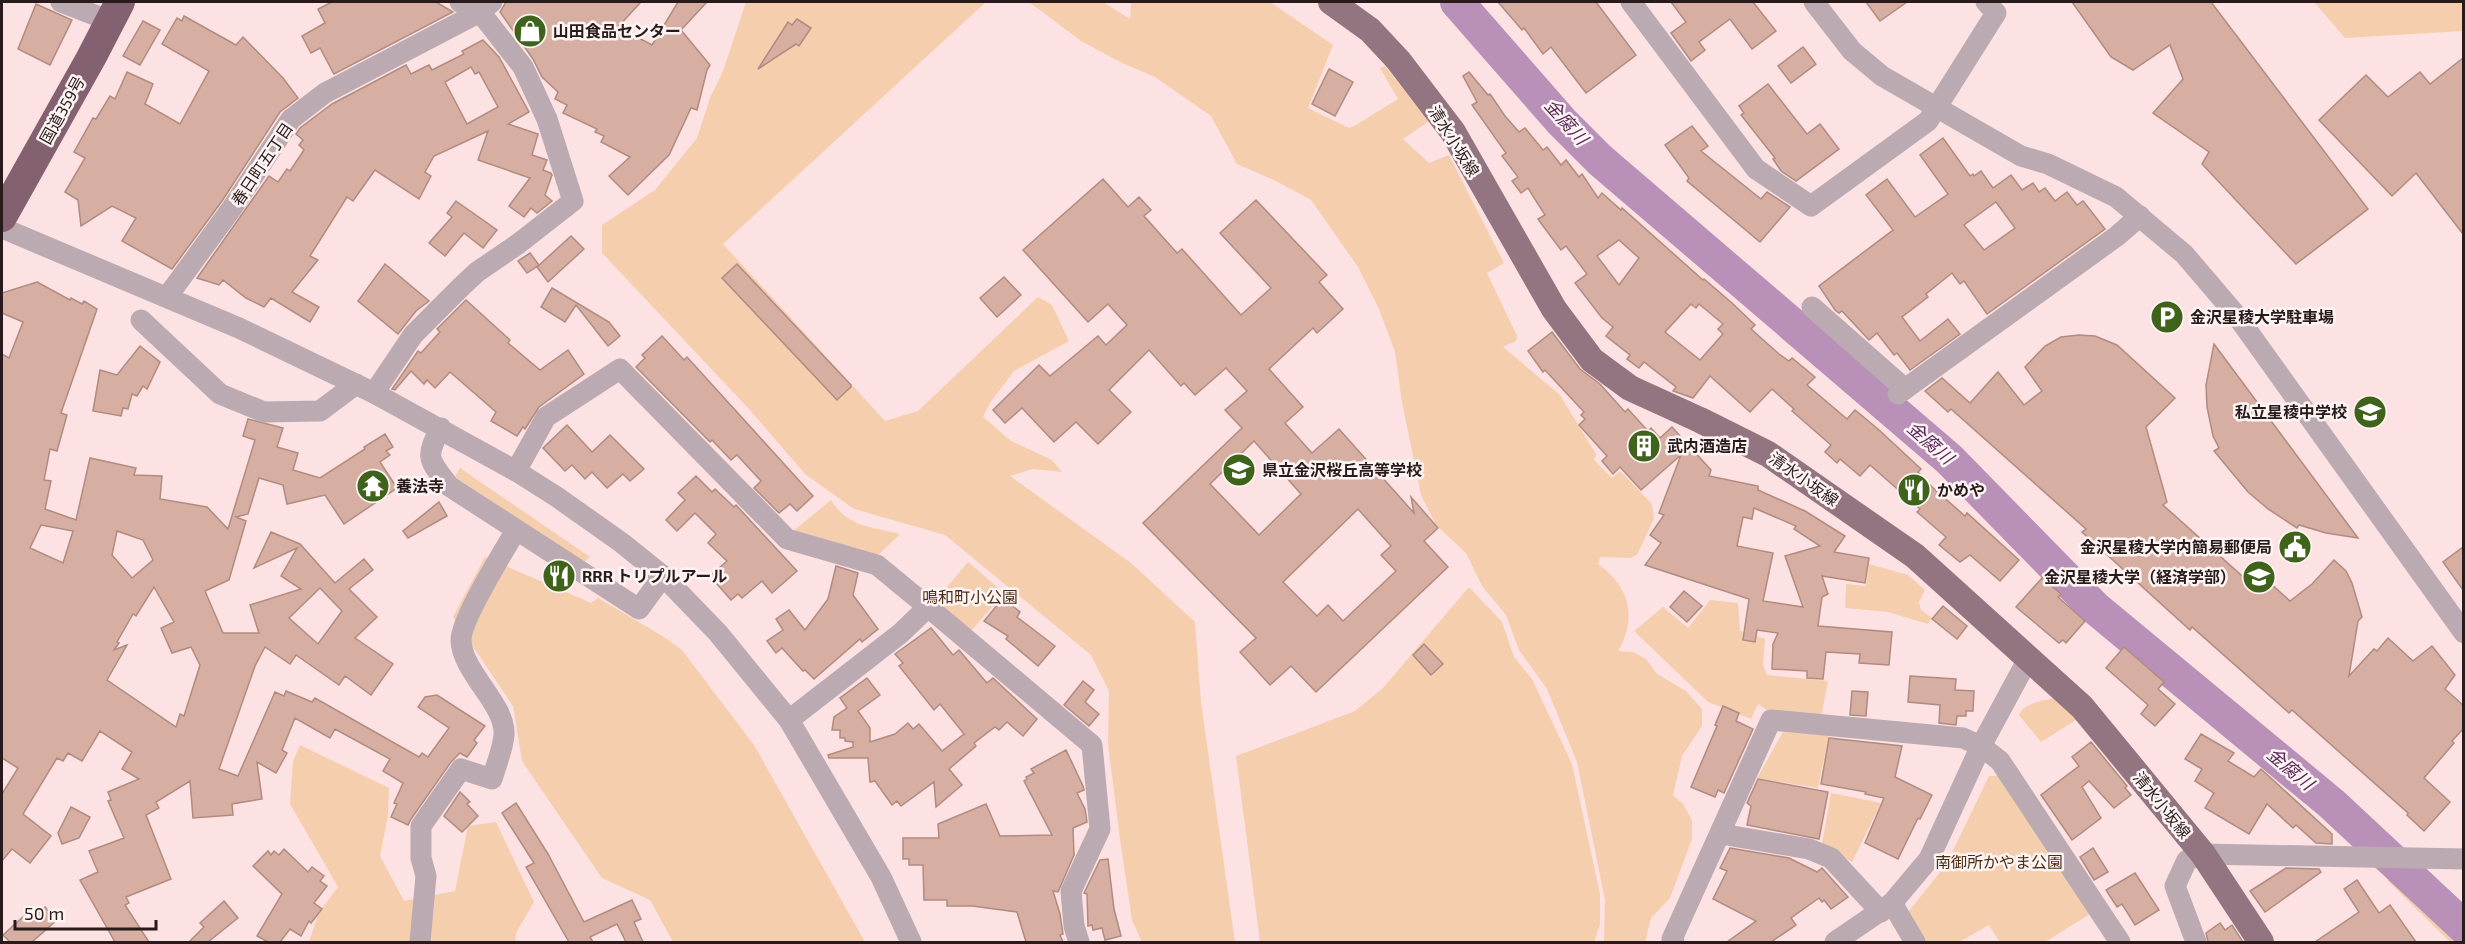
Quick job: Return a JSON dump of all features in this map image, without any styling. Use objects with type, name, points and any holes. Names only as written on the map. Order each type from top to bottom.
[{"type":"highway","name":"国道359号","points":[[2,217],[92,58],[115,11]]},
{"type":"main road","name":"清水小坂線","points":[[1331,2],[1370,30],[1398,60],[1453,132],[1554,309],[1592,360],[1630,388],[1768,454],[1915,556],[2082,706],[2203,854],[2261,942]]},
{"type":"street","points":[[61,2],[115,11]]},
{"type":"street","points":[[141,320],[220,394],[264,412],[320,411],[365,389],[413,334],[477,272],[518,244],[573,201],[565,180],[561,158],[548,129],[547,119],[523,67],[486,7],[459,2]]},
{"type":"street","points":[[1631,2],[1756,169],[1811,207],[1928,121],[1996,14],[1986,2]]},
{"type":"street","points":[[1814,2],[1852,51],[1882,76],[2021,156],[2048,164],[2116,197],[2184,254],[2236,316],[2463,633]]},
{"type":"street","name":"春日町五丁目","points":[[167,297],[232,208],[291,119],[325,93],[486,7]]},
{"type":"street","points":[[1812,307],[1901,391],[2117,236],[2140,216]]},
{"type":"street","points":[[2,228],[238,328],[441,428],[557,497],[663,576],[718,633],[789,720],[881,877],[911,942]]},
{"type":"street","points":[[516,471],[546,417],[620,369],[787,539],[877,565],[928,607],[1092,745],[1100,829],[1071,891],[1074,926],[1079,942]]},
{"type":"street","points":[[441,428],[430,447],[430,461],[449,486],[639,609],[663,576]]},
{"type":"street","points":[[420,942],[426,876],[421,858],[421,826],[461,769],[492,779],[504,734],[500,716],[464,657],[461,638],[472,609],[516,530]]},
{"type":"street","points":[[789,720],[901,633],[928,607]]},
{"type":"street","points":[[1835,942],[1886,907],[1929,859],[1981,746],[2028,658]]},
{"type":"street","points":[[1674,942],[1672,939],[1772,720],[1963,738],[1981,746],[2000,761],[2120,942]]},
{"type":"street","points":[[1721,834],[1809,849],[1831,858],[1886,907],[1915,942]]},
{"type":"street","points":[[2196,942],[2175,886],[2187,860],[2203,854],[2463,859]]},
{"type":"green space","points":[[746,2],[986,2],[723,244],[885,421],[918,411],[1038,297],[1052,305],[1069,341],[1014,371],[990,403],[983,417],[1011,441],[1052,460],[1062,472],[1033,469],[1010,476],[1131,563],[1195,622],[1201,702],[1235,942],[1142,942],[1132,920],[1120,839],[1108,744],[1109,691],[1091,655],[945,535],[854,509],[805,474],[749,409],[602,253],[602,225],[655,190],[697,138]]},
{"type":"green space","points":[[1029,2],[1103,2],[1130,19],[1131,2],[1270,2],[1333,45],[1308,108],[1349,128],[1356,125],[1398,99],[1380,68],[1385,66],[1429,121],[1403,139],[1429,163],[1449,155],[1504,263],[1487,273],[1517,336],[1516,341],[1503,347],[1560,395],[1596,454],[1594,460],[1612,478],[1620,471],[1652,504],[1654,519],[1637,555],[1630,558],[1600,557],[1598,564],[1617,582],[1627,603],[1628,626],[1618,651],[1633,652],[1646,659],[1657,674],[1686,691],[1702,709],[1702,726],[1682,756],[1673,795],[1683,804],[1692,820],[1692,839],[1670,898],[1651,918],[1645,942],[1604,942],[1605,900],[1577,762],[1547,689],[1519,650],[1506,615],[1482,586],[1466,553],[1436,525],[1421,495],[1402,402],[1395,352],[1379,309],[1358,267],[1311,200],[1237,164],[1211,116],[1155,77],[1122,63],[1081,41]]},
{"type":"green space","points":[[2314,2],[2463,2],[2463,31],[2345,38]]},
{"type":"green space","points":[[460,468],[590,557],[584,562],[455,477]]},
{"type":"green space","points":[[831,500],[845,516],[853,521],[900,534],[878,555],[791,533]]},
{"type":"green space","points":[[485,557],[591,603],[598,598],[682,650],[754,745],[865,942],[673,942],[650,900],[602,878],[522,761],[513,706],[453,617]]},
{"type":"green space","name":"鳴和町小公園","points":[[968,562],[1004,593],[971,631],[936,600]]},
{"type":"green space","points":[[1869,564],[1908,575],[1925,590],[1919,602],[1921,610],[1932,618],[1928,624],[1888,612],[1845,608],[1846,584],[1866,586]]},
{"type":"green space","points":[[1469,587],[1502,622],[1514,657],[1532,679],[1572,764],[1600,894],[1600,925],[1594,942],[1260,942],[1236,756],[1355,711],[1383,688]]},
{"type":"green space","points":[[1710,600],[1738,603],[1740,631],[1765,639],[1763,665],[1767,675],[1828,681],[1821,718],[1771,713],[1758,704],[1751,719],[1708,702],[1634,631],[1663,607],[1688,628]]},
{"type":"green space","points":[[2055,698],[2079,718],[2041,742],[2019,715],[2025,707]]},
{"type":"green space","points":[[1783,732],[1829,735],[1818,788],[1757,778]]},
{"type":"green space","points":[[300,745],[389,788],[388,816],[380,856],[404,901],[455,891],[468,826],[496,822],[534,902],[516,933],[515,942],[309,942],[319,912],[338,887],[290,804],[293,761]]},
{"type":"green space","name":"南御所かやま公園","points":[[1989,776],[2001,776],[2090,914],[2045,942],[2000,942],[1989,925],[1959,942],[1919,942],[1908,912],[1946,865]]},
{"type":"green space","points":[[1831,793],[1881,803],[1852,862],[1822,844]]},
{"type":"green space","points":[[2387,880],[2391,880],[2461,942],[2450,942]]},
{"type":"building","points":[[332,2],[436,2],[453,12],[334,74],[320,48],[311,53],[302,36],[325,23],[318,9]]},
{"type":"building","points":[[506,2],[641,2],[618,27],[652,45],[678,2],[707,2],[681,30],[710,65],[697,110],[691,108],[669,155],[628,195],[609,176],[630,157],[601,142],[604,136],[595,132],[597,129],[563,113],[567,105],[555,99],[558,92],[542,77],[533,59],[500,12]]},
{"type":"building","points":[[1498,2],[1596,2],[1636,55],[1586,93],[1551,47],[1543,54],[1524,28],[1522,30]]},
{"type":"building","points":[[1671,2],[1753,2],[1776,31],[1752,49],[1730,19],[1699,42],[1705,50],[1691,61],[1671,33],[1686,22]]},
{"type":"building","points":[[1866,2],[1907,2],[1880,21]]},
{"type":"building","points":[[2072,2],[2211,2],[2368,209],[2296,264],[2202,164],[2209,152],[2153,113],[2183,79],[2170,45],[2133,70],[2111,57]]},
{"type":"building","points":[[36,4],[72,20],[50,65],[18,49]]},
{"type":"building","points":[[184,16],[236,45],[243,37],[283,78],[298,98],[280,112],[222,201],[172,269],[122,241],[136,218],[112,206],[81,226],[78,200],[65,192],[85,158],[74,152],[93,118],[96,119],[110,96],[115,99],[127,72],[153,84],[145,104],[180,124],[209,71],[162,44],[177,18],[182,21]]},
{"type":"building","points":[[797,19],[811,28],[799,46],[796,44],[758,69],[788,22],[792,25]]},
{"type":"building","points":[[143,21],[160,30],[140,65],[123,56]]},
{"type":"building","points":[[483,40],[499,57],[529,112],[508,124],[538,134],[532,155],[547,160],[543,170],[552,175],[545,195],[552,201],[537,213],[531,208],[524,217],[509,206],[530,178],[478,160],[488,131],[434,156],[425,172],[431,176],[419,199],[375,170],[353,201],[347,197],[310,256],[318,260],[292,292],[319,307],[310,322],[271,298],[264,307],[246,298],[223,280],[219,285],[197,278],[269,176],[278,182],[287,169],[290,171],[304,150],[299,145],[303,140],[296,134],[300,128],[332,104],[406,65],[411,74],[429,65],[432,70],[464,54],[462,51]],"holes":[[[471,67],[475,74],[479,72],[498,107],[467,124],[445,82]]]},
{"type":"building","points":[[1803,47],[1816,64],[1791,83],[1778,66]]},
{"type":"building","points":[[2463,58],[2463,234],[2416,173],[2392,196],[2319,120],[2366,75],[2388,97],[2420,72],[2430,84]]},
{"type":"building","points":[[1329,69],[1353,82],[1335,116],[1312,104]]},
{"type":"building","points":[[1469,72],[1488,95],[1490,94],[1519,132],[1525,128],[1543,150],[1547,147],[1561,165],[1566,160],[1579,177],[1582,174],[1598,198],[1602,193],[1621,210],[1622,208],[1732,303],[1755,325],[1751,329],[1779,354],[1789,361],[1792,358],[1815,377],[1807,385],[1847,419],[1855,410],[1921,469],[1918,472],[1932,487],[1965,516],[1967,513],[2019,560],[2000,581],[1970,555],[1960,562],[1939,545],[1946,537],[1917,512],[1920,509],[1870,465],[1860,476],[1840,459],[1837,463],[1825,452],[1831,445],[1792,411],[1794,409],[1772,389],[1750,412],[1710,376],[1693,398],[1673,391],[1676,387],[1644,362],[1639,368],[1627,359],[1630,355],[1606,336],[1613,327],[1602,318],[1575,283],[1587,274],[1566,246],[1561,250],[1538,219],[1545,215],[1528,188],[1521,193],[1512,181],[1518,177],[1502,156],[1506,153],[1472,105],[1477,102],[1463,76]],"holes":[[[1619,240],[1639,258],[1619,285],[1597,256]],[[1691,304],[1696,308],[1699,304],[1723,324],[1718,329],[1723,334],[1700,360],[1665,332]]]},
{"type":"building","points":[[1768,84],[1807,134],[1820,124],[1839,149],[1796,181],[1781,171],[1773,159],[1775,158],[1741,115],[1744,113],[1739,106]]},
{"type":"building","points":[[1692,126],[1708,146],[1701,151],[1761,199],[1767,192],[1790,207],[1760,242],[1687,181],[1689,178],[1665,145]]},
{"type":"building","points":[[1943,138],[1970,176],[1981,171],[1993,188],[2011,175],[2022,190],[2033,183],[2039,192],[2045,188],[2055,201],[2067,192],[2077,205],[2083,201],[2105,229],[1987,314],[1964,281],[1960,284],[1952,273],[1926,294],[1928,297],[1902,317],[1920,341],[1948,319],[1960,334],[1910,370],[1897,353],[1894,355],[1877,333],[1869,340],[1842,311],[1839,313],[1835,310],[1819,286],[1893,230],[1866,195],[1887,179],[1915,217],[1948,194],[1920,155]],"holes":[[[1996,202],[2015,228],[1984,250],[1964,225]]]},
{"type":"building","points":[[1103,179],[1128,207],[1139,197],[1151,210],[1144,216],[1177,253],[1182,249],[1241,315],[1271,288],[1220,233],[1256,200],[1327,275],[1319,282],[1343,309],[1317,333],[1313,328],[1269,369],[1303,407],[1285,423],[1312,453],[1339,429],[1414,513],[1411,497],[1438,528],[1424,541],[1448,567],[1316,692],[1291,666],[1270,685],[1240,652],[1256,638],[1143,523],[1242,428],[1225,410],[1247,391],[1226,368],[1195,395],[1184,383],[1181,386],[1149,350],[1109,390],[1131,412],[1098,444],[1076,422],[1054,442],[1022,408],[1005,423],[993,410],[1039,365],[1050,376],[1098,336],[1106,345],[1127,325],[1108,304],[1088,322],[1023,250]],"holes":[[[1254,441],[1301,494],[1259,535],[1210,484]],[[1358,509],[1391,546],[1381,555],[1396,571],[1343,621],[1328,605],[1317,616],[1283,582]]]},
{"type":"building","points":[[456,201],[497,230],[483,248],[464,233],[445,256],[429,243],[452,217],[447,213]]},
{"type":"building","points":[[571,236],[584,249],[548,282],[537,267]]},
{"type":"building","points":[[530,253],[539,265],[527,273],[518,261]]},
{"type":"building","points":[[385,264],[429,301],[416,311],[398,334],[358,301]]},
{"type":"building","points":[[737,264],[851,385],[837,400],[722,278]]},
{"type":"building","points":[[1004,277],[1021,295],[997,317],[980,298]]},
{"type":"building","points":[[37,282],[70,300],[71,298],[82,304],[84,301],[97,309],[61,413],[67,415],[57,451],[50,449],[44,480],[51,481],[45,509],[76,520],[90,458],[136,468],[134,475],[162,476],[160,499],[207,507],[228,529],[255,440],[243,436],[248,419],[283,428],[277,447],[298,453],[293,470],[320,478],[385,434],[393,447],[386,451],[390,455],[380,462],[397,488],[344,524],[325,495],[287,504],[283,485],[259,478],[248,514],[236,517],[246,521],[229,580],[205,591],[223,633],[259,633],[250,605],[301,589],[281,576],[297,548],[254,568],[271,532],[300,544],[335,583],[364,559],[373,570],[349,589],[377,617],[355,638],[393,664],[371,695],[345,676],[339,685],[296,655],[290,664],[265,647],[255,666],[219,769],[238,776],[275,692],[284,696],[286,691],[312,702],[315,698],[419,757],[422,753],[428,757],[449,728],[418,707],[425,697],[437,695],[485,726],[474,740],[477,743],[467,757],[460,753],[451,762],[408,825],[391,817],[397,804],[394,803],[403,783],[383,771],[390,759],[335,729],[330,738],[295,718],[282,750],[287,753],[276,773],[257,762],[262,799],[232,804],[233,815],[193,818],[190,781],[156,802],[159,808],[146,815],[171,879],[126,897],[129,903],[125,905],[149,942],[115,942],[80,880],[98,872],[89,851],[124,838],[108,801],[111,800],[108,792],[139,779],[122,769],[132,752],[100,731],[82,761],[68,753],[63,761],[57,758],[23,814],[51,836],[30,863],[12,849],[2,861],[2,794],[18,768],[2,758],[2,354],[9,358],[23,322],[2,313],[2,293]],"holes":[[[41,525],[73,531],[63,563],[30,548]],[[117,531],[143,540],[153,560],[132,578],[112,555]],[[154,587],[174,622],[161,628],[172,653],[191,647],[200,665],[184,716],[180,714],[176,727],[107,680],[127,645],[114,650],[119,643],[117,642],[133,614],[136,616]],[[320,588],[342,611],[318,644],[289,618]]]},
{"type":"building","points":[[552,288],[609,322],[620,336],[608,346],[576,305],[565,322],[541,307]]},
{"type":"building","points":[[466,300],[510,340],[508,343],[540,370],[568,350],[584,374],[539,407],[525,429],[523,427],[517,436],[491,421],[496,412],[450,372],[435,388],[427,380],[424,384],[411,371],[395,390],[392,389],[418,351],[421,353],[440,332],[437,329]]},
{"type":"building","points":[[1552,332],[1580,369],[1600,384],[1625,412],[1628,409],[1648,431],[1651,428],[1660,438],[1672,427],[1711,470],[1709,476],[1758,486],[1758,490],[1805,511],[1845,536],[1834,552],[1869,558],[1865,583],[1822,576],[1828,594],[1822,597],[1818,626],[1892,632],[1889,665],[1859,663],[1860,654],[1826,652],[1823,679],[1807,678],[1807,671],[1772,669],[1773,644],[1778,633],[1757,630],[1755,642],[1743,640],[1749,599],[1645,565],[1661,543],[1650,535],[1664,515],[1659,513],[1681,455],[1641,490],[1620,467],[1613,474],[1602,461],[1607,456],[1579,425],[1585,419],[1581,415],[1584,412],[1545,370],[1543,372],[1528,351]],"holes":[[[1754,508],[1796,526],[1794,529],[1820,546],[1785,556],[1803,607],[1763,601],[1773,553],[1737,546],[1743,517],[1752,519]]]},
{"type":"building","points":[[662,336],[684,360],[687,357],[813,496],[797,511],[790,504],[779,513],[754,488],[761,481],[737,455],[731,460],[712,440],[710,442],[636,367],[645,358],[642,355]]},
{"type":"building","points":[[2095,336],[2117,345],[2175,398],[2146,427],[2167,502],[2163,505],[2250,583],[2257,571],[2290,601],[2312,584],[2334,560],[2346,571],[2362,617],[2358,621],[2349,676],[2374,649],[2377,651],[2388,638],[2413,661],[2432,646],[2455,675],[2445,689],[2463,705],[2463,729],[2424,778],[2450,802],[2424,831],[2407,815],[2408,813],[2292,710],[2289,713],[2192,627],[2190,630],[2082,532],[2086,529],[1951,409],[1948,412],[1925,391],[1942,378],[1970,403],[1998,372],[2024,405],[2042,391],[2025,367],[2045,346],[2061,337]]},
{"type":"building","points":[[2214,344],[2358,538],[2326,533],[2299,525],[2297,528],[2268,509],[2248,492],[2214,451],[2219,448],[2213,436],[2207,407],[2206,385]]},
{"type":"building","points":[[140,346],[160,362],[147,389],[143,386],[137,396],[132,394],[128,409],[123,408],[121,416],[93,411],[100,370],[117,375]]},
{"type":"building","points":[[567,425],[592,452],[610,435],[644,469],[630,481],[623,474],[607,488],[592,472],[585,479],[572,465],[565,471],[543,448]]},
{"type":"building","points":[[696,476],[712,492],[715,489],[734,507],[736,505],[797,571],[772,593],[762,581],[742,598],[738,594],[731,600],[710,576],[727,561],[708,543],[716,534],[695,513],[677,531],[666,520],[685,500],[678,493]]},
{"type":"building","points":[[439,502],[447,516],[408,538],[403,531]]},
{"type":"building","points":[[2463,547],[2463,590],[2443,562]]},
{"type":"building","points":[[836,566],[858,573],[853,595],[878,629],[862,642],[860,639],[814,679],[805,670],[803,671],[782,648],[776,653],[767,641],[783,630],[776,619],[789,610],[805,630],[828,599]]},
{"type":"building","points":[[2042,578],[2061,594],[2058,597],[2085,621],[2066,643],[2063,640],[2059,643],[2016,607]]},
{"type":"building","points":[[1684,591],[1702,606],[1687,622],[1670,607]]},
{"type":"building","points":[[1003,598],[1020,612],[1017,617],[1055,646],[1038,666],[1006,639],[1008,636],[984,621]]},
{"type":"building","points":[[1943,606],[1967,626],[1957,639],[1932,619]]},
{"type":"building","points":[[931,628],[953,655],[959,650],[987,683],[993,678],[1037,719],[1023,736],[1007,722],[999,730],[995,727],[974,743],[976,746],[949,769],[962,785],[936,807],[934,782],[901,806],[897,801],[892,805],[875,781],[870,782],[868,758],[829,758],[828,755],[853,747],[853,742],[840,738],[840,730],[832,730],[834,717],[847,708],[840,698],[867,678],[880,695],[858,711],[870,728],[870,742],[895,734],[908,723],[913,729],[919,724],[942,751],[964,734],[940,704],[934,710],[899,666],[903,663],[895,654]]},
{"type":"building","points":[[1424,644],[1443,664],[1431,675],[1413,655]]},
{"type":"building","points":[[2124,647],[2164,682],[2158,689],[2175,704],[2155,726],[2141,714],[2148,705],[2106,668]]},
{"type":"building","points":[[1910,676],[1956,679],[1955,690],[1974,691],[1973,711],[1966,711],[1966,716],[1957,716],[1956,725],[1939,723],[1940,705],[1908,702]]},
{"type":"building","points":[[1083,681],[1094,690],[1085,702],[1099,714],[1089,726],[1064,705]]},
{"type":"building","points":[[1852,691],[1868,692],[1866,716],[1850,715]]},
{"type":"building","points":[[1723,706],[1739,713],[1736,721],[1753,729],[1724,793],[1718,790],[1715,797],[1691,787]]},
{"type":"building","points":[[2201,734],[2234,753],[2228,761],[2254,777],[2261,769],[2332,834],[2332,844],[2316,843],[2296,825],[2293,828],[2267,804],[2249,834],[2205,808],[2214,793],[2195,781],[2202,769],[2185,759]]},
{"type":"building","points":[[1829,738],[1902,746],[1895,777],[1932,795],[1898,859],[1865,843],[1884,798],[1865,794],[1866,792],[1821,784]]},
{"type":"building","points":[[2091,742],[2127,786],[2125,788],[2131,795],[2114,808],[2089,781],[2082,787],[2101,818],[2072,840],[2041,795],[2079,766],[2072,757]]},
{"type":"building","points":[[1066,750],[1083,786],[1084,790],[1077,793],[1085,809],[1087,822],[1073,828],[1074,855],[1058,892],[1053,891],[1060,914],[1063,934],[1060,935],[1063,942],[1026,942],[1017,912],[972,906],[947,906],[947,900],[924,900],[923,865],[909,865],[909,859],[903,859],[903,838],[939,838],[938,824],[986,804],[1000,836],[1052,835],[1024,781],[1026,777],[1034,773],[1031,769]]},
{"type":"building","points":[[1758,779],[1828,792],[1819,839],[1747,825],[1751,806],[1747,803]]},
{"type":"building","points":[[460,792],[470,802],[467,804],[478,816],[462,832],[444,816]]},
{"type":"building","points":[[516,803],[548,854],[584,922],[632,900],[641,919],[634,922],[643,942],[626,942],[617,924],[590,937],[593,942],[569,942],[526,867],[534,863],[502,813]]},
{"type":"building","points":[[71,807],[90,817],[79,838],[62,844],[58,833]]},
{"type":"building","points":[[1730,848],[1789,858],[1817,872],[1822,868],[1848,897],[1831,909],[1824,900],[1822,902],[1819,898],[1791,918],[1796,925],[1771,942],[1727,942],[1756,921],[1713,899],[1727,871],[1720,868]]},
{"type":"building","points":[[2093,848],[2108,872],[2094,880],[2080,857]]},
{"type":"building","points":[[284,849],[308,872],[312,867],[324,876],[320,881],[327,886],[314,903],[322,909],[311,923],[309,921],[301,936],[290,929],[280,942],[268,942],[257,936],[282,894],[253,866],[268,851],[271,855],[274,851],[279,855]]},
{"type":"building","points":[[1108,859],[1114,909],[1121,936],[1105,940],[1102,928],[1093,930],[1092,925],[1088,926],[1087,894],[1084,893],[1100,860]]},
{"type":"building","points":[[2286,868],[2319,869],[2321,872],[2265,912],[2250,891]]},
{"type":"building","points":[[2135,873],[2159,910],[2135,925],[2122,904],[2117,907],[2106,890]]},
{"type":"building","points":[[2357,880],[2379,913],[2390,905],[2416,942],[2315,942],[2359,912],[2344,889]]},
{"type":"building","points":[[224,901],[238,918],[208,942],[189,942],[204,927],[200,923]]},
{"type":"building","points":[[45,907],[57,920],[32,942],[10,942],[3,935],[25,915],[30,921]]},
{"type":"building","points":[[2220,923],[2225,930],[2232,925],[2243,942],[2208,942],[2206,933]]},
{"type":"waterway","name":"金腐川","points":[[1457,2],[1562,122],[1600,160],[1949,459],[2094,607],[2332,804],[2464,927]]},
{"type":"place","name":"山田食品センター","points":[[530,31]]},
{"type":"place","name":"金沢星稜大学駐車場","points":[[2167,317]]},
{"type":"place","name":"私立星稜中学校","points":[[2370,412]]},
{"type":"place","name":"武内酒造店","points":[[1644,446]]},
{"type":"place","name":"県立金沢桜丘高等学校","points":[[1239,470]]},
{"type":"place","name":"養法寺","points":[[373,486]]},
{"type":"place","name":"かめや","points":[[1914,490]]},
{"type":"place","name":"金沢星稜大学内簡易郵便局","points":[[2295,547]]},
{"type":"place","name":"RRR トリプルアール","points":[[559,576]]},
{"type":"place","name":"金沢星稜大学（経済学部）","points":[[2259,577]]}]
